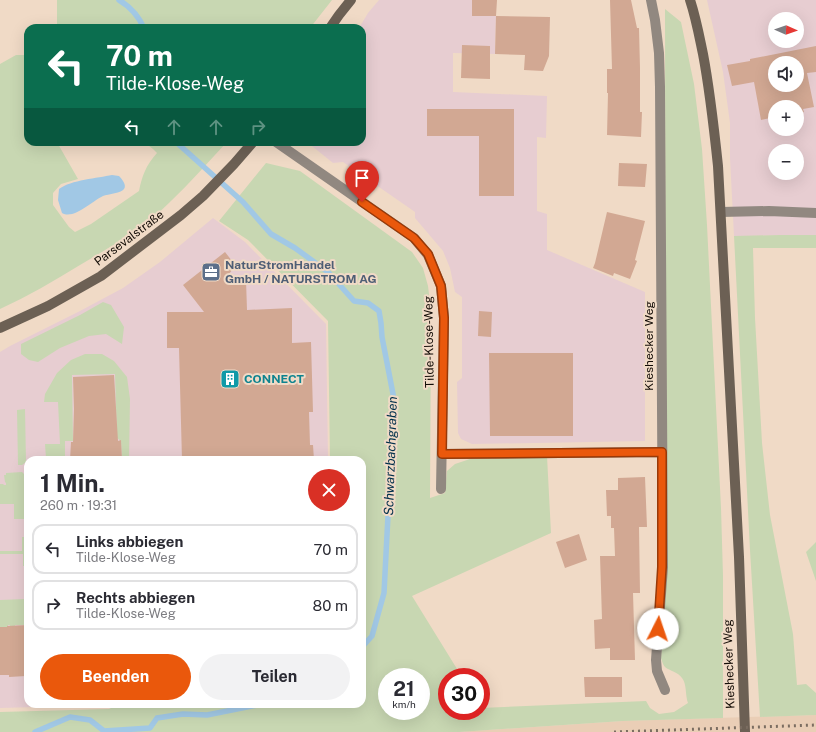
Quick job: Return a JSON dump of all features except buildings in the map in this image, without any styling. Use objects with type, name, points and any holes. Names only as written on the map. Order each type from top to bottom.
[{"type":"street","points":[[333,24],[351,0]]},
{"type":"street","name":"Kieshecker Weg","points":[[651,0],[660,53],[662,567],[656,660],[657,671],[665,690]]},
{"type":"street","name":"Kieshecker Weg","points":[[690,0],[695,15],[707,75],[718,166],[739,557],[745,732]]},
{"type":"street","name":"Parsevalstraße","points":[[0,328],[48,306],[101,276],[181,215],[203,196],[250,146]]},
{"type":"street","name":"Tilde-Klose-Weg","points":[[282,146],[414,238],[428,254],[441,286],[444,318],[441,488]]},
{"type":"street","points":[[721,212],[816,213]]},
{"type":"street","points":[[442,454],[662,452]]},
{"type":"shaded area","points":[[379,0],[472,0],[472,16],[496,16],[495,54],[453,53],[453,92],[547,96],[546,138],[537,137],[537,211],[547,214],[547,250],[645,292],[645,441],[472,444],[461,439],[458,433],[457,382],[462,378],[462,297],[455,292],[450,268],[443,251],[415,218],[415,212],[343,162],[333,163],[312,146],[366,146],[366,24],[361,24]]},
{"type":"shaded area","points":[[707,0],[816,0],[816,235],[734,236],[730,158],[730,123],[723,72]]},
{"type":"shaded area","points":[[213,218],[245,242],[326,324],[328,456],[24,456],[24,707],[0,708],[0,352],[123,288],[160,262]]},
{"type":"shaded area","points":[[816,715],[816,732],[459,732],[623,721]]},
{"type":"green space","points":[[57,0],[332,0],[313,24],[57,24]]},
{"type":"green space","points":[[665,9],[681,22],[694,84],[702,149],[721,508],[723,576],[723,718],[623,721],[459,732],[0,732],[0,712],[111,708],[366,708],[366,456],[330,456],[328,321],[248,240],[219,221],[266,163],[300,171],[412,252],[423,268],[428,286],[431,311],[430,498],[445,493],[447,471],[455,464],[473,458],[547,456],[551,533],[412,596],[456,668],[438,668],[438,720],[490,720],[490,708],[646,701],[650,708],[659,714],[674,712],[688,703],[684,680],[663,664],[661,658],[666,580]]},
{"type":"green space","points":[[16,55],[24,55],[24,146],[59,146],[78,179],[61,184],[53,193],[53,205],[69,227],[75,232],[91,224],[139,191],[145,171],[157,153],[149,146],[223,146],[177,195],[139,228],[116,244],[51,283],[0,309],[0,64]]},
{"type":"green space","points":[[816,235],[816,248],[753,248],[755,318],[762,443],[770,515],[793,634],[797,685],[806,684],[816,693],[816,715],[760,717],[734,236]]},
{"type":"green space","points":[[103,302],[111,305],[124,327],[122,344],[106,334],[89,336],[60,348],[38,362],[29,360],[21,354],[21,344]]},
{"type":"green space","points":[[85,354],[102,354],[114,361],[127,377],[130,399],[129,456],[122,456],[121,441],[117,438],[115,374],[72,375],[73,441],[65,441],[65,456],[46,456],[45,444],[60,444],[58,402],[44,402],[45,394],[57,373],[71,360]]},
{"type":"green space","points":[[25,409],[26,456],[24,456],[24,464],[22,465],[18,465],[17,410]]},
{"type":"green space","points":[[22,472],[24,474],[24,519],[14,519],[14,504],[0,504],[0,484],[6,485],[4,475],[6,475],[6,473]]},
{"type":"green space","points":[[22,537],[24,537],[24,566],[23,554],[0,554],[0,551],[22,551]]},
{"type":"green space","points":[[816,542],[816,581],[806,552]]},
{"type":"green space","points":[[24,599],[24,625],[15,625],[15,627],[10,627],[10,625],[8,625],[8,627],[0,627],[0,600]]},
{"type":"water","points":[[112,175],[119,176],[123,180],[125,187],[123,190],[103,196],[72,214],[62,213],[58,200],[59,189],[77,181]]},
{"type":"waterway","name":"Schwarzbachgraben","points":[[119,0],[134,12],[142,24]]},
{"type":"waterway","name":"Schwarzbachgraben","points":[[180,146],[243,202],[271,234],[295,248],[328,272],[354,301],[368,303],[379,311],[382,337],[394,399],[384,593],[372,636],[366,643]]},
{"type":"waterway","name":"Schwarzbachgraben","points":[[35,732],[70,717],[90,720],[104,731],[150,728],[157,718],[183,714],[207,715],[242,708]]},
{"type":"railway","points":[[614,732],[816,725]]},
{"type":"place","name":"NaturStromHandel GmbH / NATURSTROM AG","points":[[211,272]]},
{"type":"place","name":"CONNECT","points":[[230,379]]},
{"type":"route","points":[[362,202],[414,238],[428,254],[441,286],[444,318],[442,454],[662,452],[662,567],[658,629]]}]
